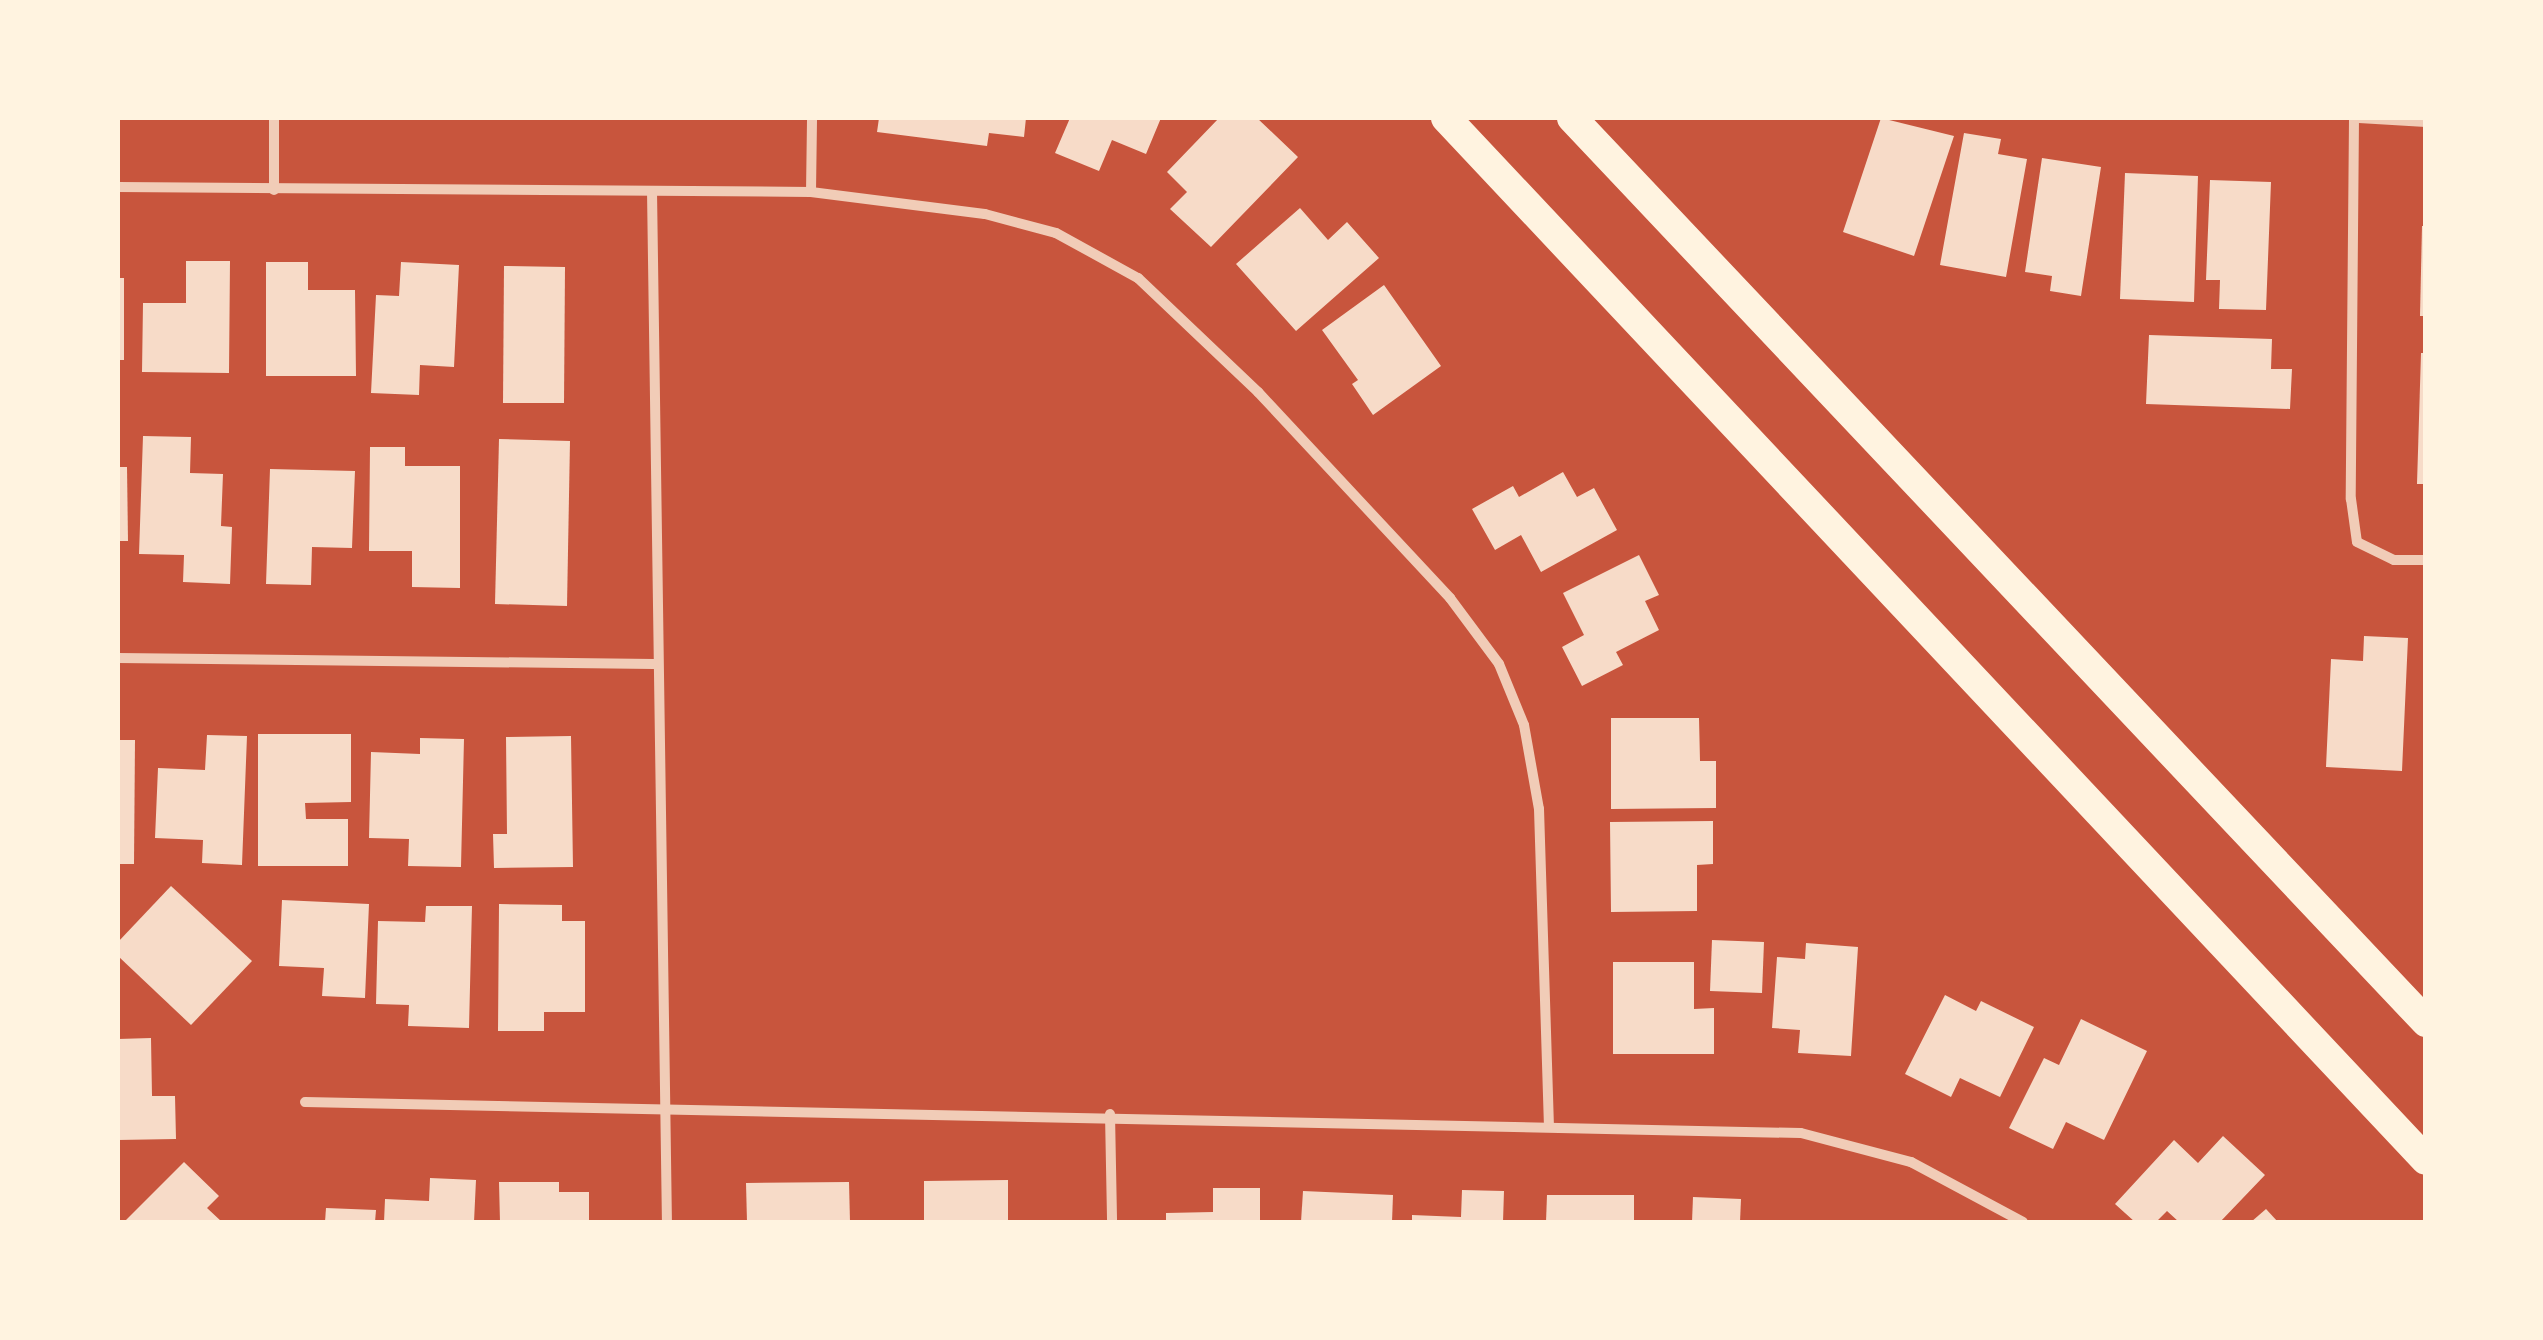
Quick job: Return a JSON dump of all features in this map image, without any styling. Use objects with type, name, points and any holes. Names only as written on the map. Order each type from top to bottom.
[{"type":"highway","points":[[1446,118],[2426,1160]]},
{"type":"highway","points":[[1572,118],[2426,1022]]},
{"type":"street","points":[[274,118],[274,190]]},
{"type":"street","points":[[811,192],[812,118]]},
{"type":"street","points":[[2426,122],[2357,118],[2352,498],[2357,542],[2394,560],[2426,560]]},
{"type":"street","points":[[118,187],[811,192],[985,214],[1056,233],[1138,278],[1258,392],[1450,598],[1499,664],[1524,726],[1544,881],[1549,1124]]},
{"type":"street","points":[[652,191],[654,664],[667,1222]]},
{"type":"street","points":[[118,658],[654,664]]},
{"type":"street","points":[[305,1102],[1110,1114],[1801,1134],[1911,1162],[2023,1222]]},
{"type":"street","points":[[1110,1114],[1112,1222]]},
{"type":"building","points":[[879,118],[1026,118],[1024,137],[989,133],[987,146],[877,132]]},
{"type":"building","points":[[1070,118],[1161,118],[1146,154],[1112,140],[1099,171],[1055,153]]},
{"type":"building","points":[[1219,118],[1257,118],[1298,157],[1211,247],[1170,209],[1187,192],[1167,172]]},
{"type":"building","points":[[1881,118],[1954,136],[1914,256],[1843,232]]},
{"type":"building","points":[[1964,133],[2001,139],[1998,154],[2027,159],[2006,277],[1940,265]]},
{"type":"building","points":[[2042,158],[2101,167],[2081,296],[2050,291],[2052,276],[2025,272]]},
{"type":"building","points":[[2125,173],[2198,176],[2194,302],[2120,299]]},
{"type":"building","points":[[2210,180],[2271,182],[2266,310],[2219,309],[2220,280],[2206,280]]},
{"type":"building","points":[[1300,208],[1328,240],[1347,222],[1379,258],[1296,331],[1236,264]]},
{"type":"building","points":[[2422,226],[2426,226],[2426,316],[2420,316]]},
{"type":"building","points":[[186,261],[230,261],[229,373],[142,372],[143,303],[186,303]]},
{"type":"building","points":[[266,262],[308,262],[308,290],[355,290],[356,376],[266,376]]},
{"type":"building","points":[[401,262],[459,265],[454,367],[420,365],[419,395],[371,393],[376,295],[399,296]]},
{"type":"building","points":[[504,266],[565,267],[564,403],[503,403]]},
{"type":"building","points":[[118,278],[124,278],[124,360],[118,360]]},
{"type":"building","points":[[1384,285],[1441,366],[1373,415],[1352,384],[1358,380],[1322,330]]},
{"type":"building","points":[[2149,335],[2272,339],[2271,369],[2292,369],[2290,409],[2146,404]]},
{"type":"building","points":[[2421,353],[2426,353],[2426,484],[2417,484]]},
{"type":"building","points":[[143,436],[191,437],[190,473],[223,474],[221,526],[232,527],[230,584],[183,582],[184,555],[139,554]]},
{"type":"building","points":[[499,439],[570,441],[567,606],[495,604]]},
{"type":"building","points":[[370,447],[405,447],[405,466],[460,466],[460,588],[412,587],[412,551],[369,551]]},
{"type":"building","points":[[118,467],[127,467],[128,541],[118,541]]},
{"type":"building","points":[[270,469],[355,471],[352,548],[312,547],[311,585],[266,584]]},
{"type":"building","points":[[1563,472],[1577,497],[1594,488],[1617,530],[1541,572],[1521,535],[1495,550],[1472,509],[1513,486],[1519,497]]},
{"type":"building","points":[[1639,555],[1659,595],[1645,601],[1659,630],[1616,652],[1623,665],[1582,686],[1562,647],[1584,635],[1563,593]]},
{"type":"building","points":[[2364,636],[2408,638],[2402,771],[2326,767],[2331,659],[2363,661]]},
{"type":"building","points":[[1611,718],[1699,718],[1700,761],[1716,761],[1716,808],[1611,809]]},
{"type":"building","points":[[258,734],[351,734],[351,802],[305,803],[306,819],[348,819],[348,866],[258,866]]},
{"type":"building","points":[[207,735],[247,736],[242,865],[202,863],[203,840],[155,838],[158,768],[205,770]]},
{"type":"building","points":[[571,736],[573,867],[494,868],[493,834],[507,834],[506,737]]},
{"type":"building","points":[[420,738],[464,739],[461,867],[408,866],[409,839],[369,838],[371,752],[420,754]]},
{"type":"building","points":[[118,740],[135,740],[134,864],[118,864]]},
{"type":"building","points":[[1713,821],[1713,864],[1697,865],[1697,911],[1611,912],[1610,822]]},
{"type":"building","points":[[171,886],[252,961],[191,1025],[118,956],[118,942]]},
{"type":"building","points":[[282,900],[369,904],[365,998],[322,996],[324,968],[279,966]]},
{"type":"building","points":[[499,904],[562,905],[562,921],[585,921],[585,1012],[544,1012],[544,1031],[498,1031]]},
{"type":"building","points":[[426,906],[472,906],[469,1028],[408,1026],[409,1005],[376,1004],[378,921],[425,922]]},
{"type":"building","points":[[1712,940],[1764,942],[1762,993],[1710,991]]},
{"type":"building","points":[[1806,943],[1858,947],[1851,1056],[1798,1053],[1800,1030],[1772,1028],[1777,957],[1805,959]]},
{"type":"building","points":[[1613,962],[1694,962],[1694,1009],[1714,1008],[1714,1054],[1613,1054]]},
{"type":"building","points":[[1945,995],[1976,1011],[1981,1001],[2034,1027],[2000,1097],[1960,1078],[1951,1097],[1905,1074]]},
{"type":"building","points":[[2081,1019],[2147,1051],[2104,1140],[2066,1122],[2053,1149],[2009,1128],[2044,1058],[2059,1065]]},
{"type":"building","points":[[151,1038],[152,1096],[175,1096],[176,1139],[118,1140],[118,1039]]},
{"type":"building","points":[[2223,1136],[2265,1175],[2220,1222],[2179,1222],[2167,1211],[2156,1222],[2135,1222],[2115,1204],[2174,1140],[2198,1163]]},
{"type":"building","points":[[184,1162],[219,1196],[207,1208],[222,1222],[124,1222]]},
{"type":"building","points":[[430,1178],[476,1180],[474,1222],[384,1222],[385,1199],[429,1201]]},
{"type":"building","points":[[1008,1180],[1008,1222],[924,1222],[924,1181]]},
{"type":"building","points":[[499,1182],[559,1182],[559,1192],[589,1192],[589,1222],[500,1222]]},
{"type":"building","points":[[849,1182],[850,1222],[747,1222],[746,1183]]},
{"type":"building","points":[[1213,1188],[1260,1188],[1260,1222],[1166,1222],[1166,1213],[1213,1212]]},
{"type":"building","points":[[1462,1190],[1504,1191],[1503,1222],[1412,1222],[1412,1215],[1461,1217]]},
{"type":"building","points":[[1303,1191],[1393,1195],[1392,1222],[1301,1222]]},
{"type":"building","points":[[1547,1195],[1634,1195],[1634,1222],[1546,1222]]},
{"type":"building","points":[[1693,1197],[1741,1199],[1740,1222],[1692,1222]]},
{"type":"building","points":[[326,1208],[376,1210],[375,1222],[325,1222]]},
{"type":"building","points":[[2266,1209],[2278,1222],[2251,1222]]}]
